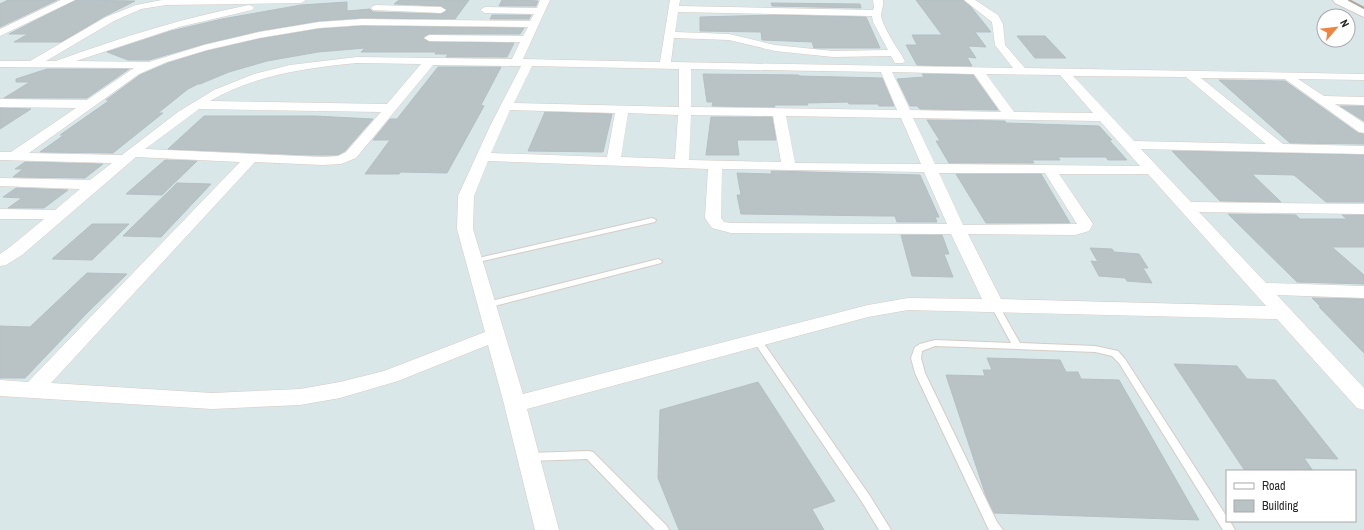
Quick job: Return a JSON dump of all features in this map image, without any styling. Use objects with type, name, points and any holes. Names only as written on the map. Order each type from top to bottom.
[{"type":"street","points":[[0,33],[54,6],[70,0]]},
{"type":"street","points":[[33,64],[110,19],[139,7],[173,2],[310,0]]},
{"type":"street","points":[[362,22],[384,0]]},
{"type":"street","points":[[475,24],[492,0]]},
{"type":"street","points":[[546,0],[528,39],[522,63],[506,106],[466,196],[465,229],[515,404],[547,530]]},
{"type":"street","points":[[754,0],[756,10]]},
{"type":"street","points":[[878,0],[879,7],[876,13],[878,22],[904,69]]},
{"type":"street","points":[[969,0],[991,14],[998,21],[1000,28],[998,38],[1000,45],[1022,71]]},
{"type":"street","points":[[1339,0],[1364,14]]},
{"type":"street","points":[[1350,0],[1364,7]]},
{"type":"street","points":[[56,64],[141,34],[186,21],[297,1]]},
{"type":"street","points":[[666,66],[675,4],[756,10],[876,13]]},
{"type":"street","points":[[376,8],[441,10]]},
{"type":"street","points":[[485,10],[541,11]]},
{"type":"street","points":[[15,156],[135,72],[150,65],[198,50],[259,35],[319,25],[362,22],[534,24]]},
{"type":"street","points":[[411,61],[441,23]]},
{"type":"street","points":[[670,35],[729,37],[775,48],[833,54],[895,53]]},
{"type":"street","points":[[424,44],[528,39]]},
{"type":"street","points":[[0,261],[16,251],[128,156],[196,105],[226,88],[253,78],[297,67],[357,60],[1364,77]]},
{"type":"street","points":[[0,156],[128,156],[323,161],[341,160],[351,155],[430,61]]},
{"type":"street","points":[[0,64],[150,65]]},
{"type":"street","points":[[682,163],[685,111],[685,66]]},
{"type":"street","points":[[885,69],[929,168],[995,306]]},
{"type":"street","points":[[978,70],[1010,115]]},
{"type":"street","points":[[1063,72],[1364,402]]},
{"type":"street","points":[[1189,74],[1280,148]]},
{"type":"street","points":[[1287,75],[1320,100],[1364,129]]},
{"type":"street","points":[[1320,100],[1364,101]]},
{"type":"street","points":[[0,103],[89,104]]},
{"type":"street","points":[[196,105],[392,108]]},
{"type":"street","points":[[506,106],[685,111],[1104,117]]},
{"type":"street","points":[[613,161],[622,109]]},
{"type":"street","points":[[778,112],[789,167]]},
{"type":"street","points":[[1130,145],[1364,150]]},
{"type":"street","points":[[483,157],[789,167],[1152,170]]},
{"type":"street","points":[[34,390],[250,159]]},
{"type":"street","points":[[715,164],[713,218],[718,225],[731,228],[957,228],[1075,230],[1083,228],[1085,224],[1049,169]]},
{"type":"street","points":[[0,182],[94,185]]},
{"type":"street","points":[[1186,207],[1364,209]]},
{"type":"street","points":[[0,214],[57,216]]},
{"type":"street","points":[[1262,289],[1364,292]]},
{"type":"street","points":[[515,404],[868,311],[908,304],[1283,313]]},
{"type":"street","points":[[0,388],[212,401],[300,397],[366,384],[391,376],[495,335]]},
{"type":"lane","points":[[474,261],[652,220]]},
{"type":"lane","points":[[487,305],[658,261]]},
{"type":"lane","points":[[995,306],[1017,346]]},
{"type":"lane","points":[[757,340],[866,499],[885,530]]},
{"type":"lane","points":[[997,530],[920,373],[916,358],[918,349],[923,346],[935,343],[1095,349],[1115,353],[1122,360],[1230,530]]},
{"type":"lane","points":[[529,457],[589,454],[663,530]]},
{"type":"building","points":[[8,0],[57,0],[0,27],[0,4]]},
{"type":"building","points":[[76,0],[135,1],[105,16],[61,42],[14,42],[28,34],[9,34]]},
{"type":"building","points":[[399,0],[469,0],[455,19],[362,18],[319,21],[259,31],[204,44],[149,60],[128,60],[107,52],[171,31],[222,19],[301,5],[347,2],[347,11],[370,9],[373,12],[441,14],[447,11],[441,6],[394,4]]},
{"type":"building","points":[[502,0],[538,1],[536,6],[499,6]]},
{"type":"building","points":[[916,0],[963,0],[971,7],[991,32],[975,32],[986,47],[968,46],[976,58],[967,57],[972,66],[917,65],[906,45],[917,45],[912,35],[942,35]]},
{"type":"building","points":[[771,3],[860,4],[861,8],[772,6]]},
{"type":"building","points":[[492,15],[531,15],[529,19],[490,19]]},
{"type":"building","points":[[773,15],[866,17],[880,48],[814,48],[812,42],[762,40],[761,32],[700,31],[700,17]]},
{"type":"building","points":[[362,26],[524,28],[520,34],[429,34],[423,37],[429,42],[514,43],[507,57],[446,57],[448,54],[435,54],[436,52],[361,52],[365,48],[318,52],[267,61],[229,72],[188,89],[158,113],[163,113],[113,153],[40,152],[64,135],[60,135],[110,100],[106,100],[140,75],[168,63],[207,51],[259,39],[319,29]]},
{"type":"building","points":[[1017,36],[1045,36],[1066,58],[1035,58]]},
{"type":"building","points":[[438,67],[501,67],[481,105],[484,106],[447,173],[401,172],[399,174],[365,174],[390,140],[373,140],[390,119],[397,119]]},
{"type":"building","points":[[47,69],[129,69],[87,98],[4,98],[30,82],[16,82],[16,79]]},
{"type":"building","points":[[703,74],[882,78],[894,106],[879,106],[878,104],[849,104],[848,102],[807,103],[808,105],[774,105],[775,107],[712,106],[713,102],[707,102]]},
{"type":"building","points":[[922,74],[973,75],[998,110],[920,109],[917,106],[910,106],[897,79],[924,77]]},
{"type":"building","points":[[1219,80],[1285,81],[1358,133],[1364,134],[1364,144],[1290,143]]},
{"type":"building","points":[[1340,106],[1364,106],[1364,121]]},
{"type":"building","points":[[0,108],[31,109],[0,129]]},
{"type":"building","points":[[545,112],[612,114],[603,152],[528,151]]},
{"type":"building","points":[[204,116],[315,116],[373,119],[345,151],[338,155],[168,149]]},
{"type":"building","points":[[711,117],[772,117],[776,140],[737,140],[739,155],[706,155]]},
{"type":"building","points":[[927,120],[1005,121],[1006,123],[1099,126],[1127,160],[1108,160],[1106,157],[1058,157],[1060,160],[1032,160],[1034,163],[949,163],[936,141],[940,141]]},
{"type":"building","points":[[1172,151],[1364,155],[1364,202],[1326,202],[1294,175],[1252,174],[1281,202],[1220,201]]},
{"type":"building","points":[[165,160],[197,161],[162,195],[126,194]]},
{"type":"building","points":[[25,162],[103,164],[85,178],[13,177],[23,169],[15,169]]},
{"type":"building","points":[[771,171],[920,175],[939,217],[935,217],[937,222],[897,222],[895,216],[741,214],[737,195],[741,195],[737,173],[772,174]]},
{"type":"building","points":[[956,174],[1041,174],[1070,223],[986,223]]},
{"type":"building","points":[[177,183],[211,184],[161,237],[123,236]]},
{"type":"building","points":[[16,188],[68,190],[44,208],[8,208],[22,198],[3,197]]},
{"type":"building","points":[[1228,214],[1296,215],[1300,219],[1347,219],[1342,215],[1364,215],[1364,247],[1332,247],[1364,275],[1364,284],[1297,282]]},
{"type":"building","points":[[92,224],[129,224],[92,260],[52,259]]},
{"type":"building","points":[[901,235],[942,235],[949,254],[944,254],[953,277],[912,276]]},
{"type":"building","points":[[1090,248],[1112,249],[1114,252],[1139,254],[1148,268],[1143,268],[1152,283],[1127,281],[1125,278],[1099,276],[1091,261],[1098,262]]},
{"type":"building","points":[[87,273],[127,274],[87,313],[25,378],[0,378],[0,326],[30,327]]},
{"type":"building","points":[[1312,298],[1364,299],[1364,353],[1319,307],[1321,307]]},
{"type":"building","points":[[987,358],[1060,360],[1066,372],[1078,372],[1081,379],[1119,380],[1199,520],[994,513],[986,496],[946,375],[985,376],[983,370],[992,370]]},
{"type":"building","points":[[1174,364],[1237,366],[1247,379],[1275,380],[1338,459],[1304,458],[1312,470],[1244,470]]},
{"type":"building","points":[[758,382],[835,501],[812,509],[824,530],[679,530],[658,478],[660,410]]},
{"type":"railway","points":[[1349,0],[1364,8]]}]
